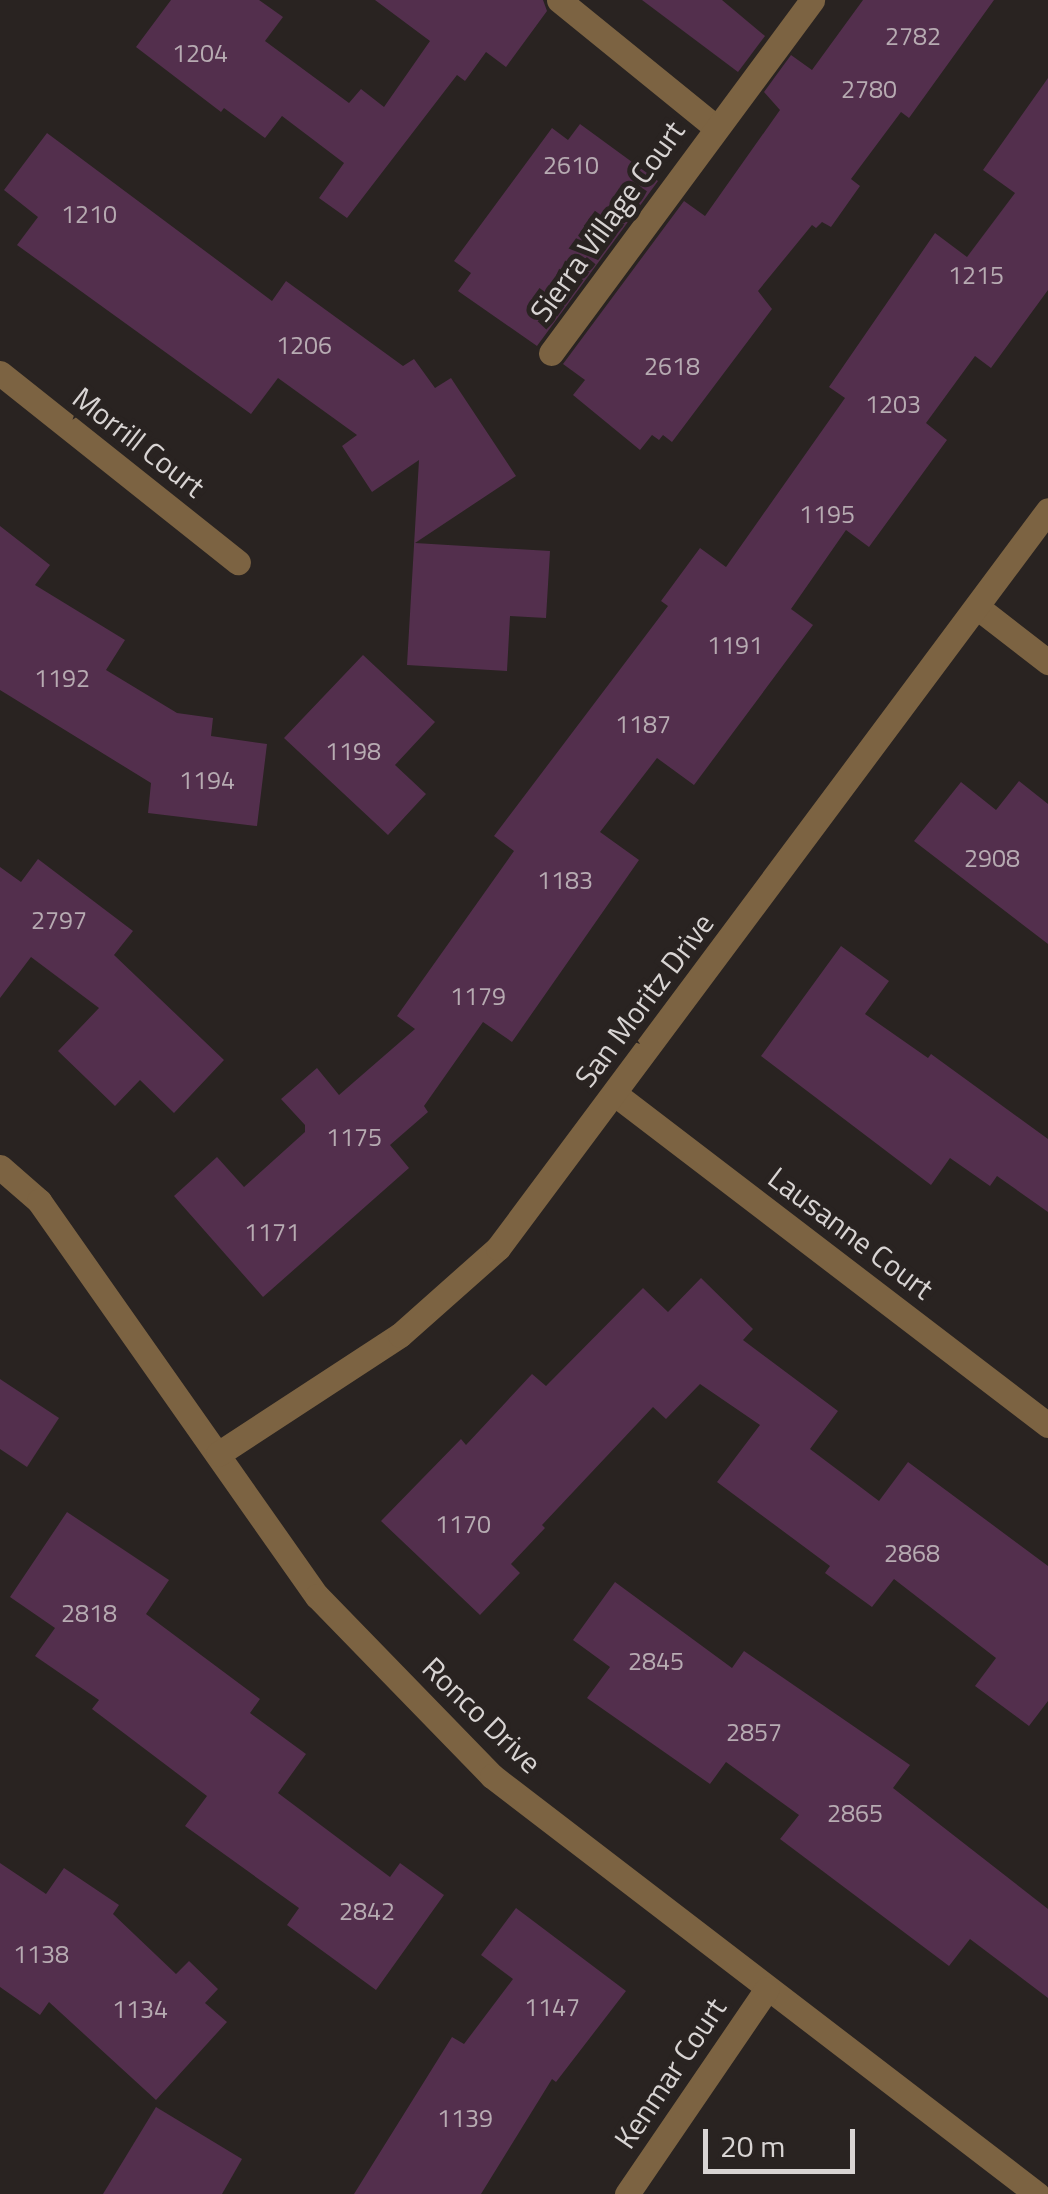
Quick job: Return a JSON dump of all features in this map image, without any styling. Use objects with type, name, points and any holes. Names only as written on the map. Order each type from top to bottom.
[{"type":"street","name":"Sierra Village Court","points":[[559,0],[716,127]]},
{"type":"street","name":"Sierra Village Court","points":[[551,353],[812,0]]},
{"type":"street","name":"Morrill Court","points":[[0,373],[238,562]]},
{"type":"street","name":"San Moritz Drive","points":[[218,1454],[400,1335],[498,1248],[1048,510]]},
{"type":"street","points":[[978,607],[1048,662]]},
{"type":"street","name":"Lausanne Court","points":[[615,1094],[1048,1425]]},
{"type":"street","name":"Ronco Drive","points":[[0,1168],[38,1201],[316,1596],[492,1776],[1038,2194]]},
{"type":"street","name":"Kenmar Court","points":[[628,2194],[767,1989]]},
{"type":"building","points":[[171,0],[259,0],[283,17],[265,41],[349,103],[361,89],[384,107],[430,41],[375,0],[543,0],[547,11],[506,67],[486,52],[465,81],[457,75],[347,218],[319,198],[344,163],[282,116],[265,138],[224,108],[221,112],[136,47]]},
{"type":"building","points":[[642,0],[722,0],[765,36],[738,72]]},
{"type":"building","points":[[863,0],[994,0],[909,118],[901,112],[851,179],[860,186],[831,227],[822,222],[816,228],[812,225],[758,291],[772,309],[672,442],[663,435],[659,440],[652,435],[640,450],[573,395],[585,380],[563,364],[684,201],[705,216],[780,110],[764,92],[791,55],[812,70]]},
{"type":"building","points":[[1048,78],[1048,290],[991,368],[975,356],[926,423],[947,440],[869,547],[846,530],[791,609],[813,625],[694,785],[657,758],[600,832],[639,860],[512,1042],[483,1022],[424,1106],[428,1112],[390,1145],[409,1168],[263,1297],[174,1196],[217,1157],[244,1187],[305,1132],[305,1125],[281,1099],[317,1068],[339,1095],[415,1029],[397,1016],[514,851],[494,836],[668,606],[661,601],[700,548],[726,567],[845,398],[829,387],[935,233],[967,257],[1015,193],[983,170]]},
{"type":"building","points":[[580,124],[658,181],[537,346],[458,291],[471,273],[454,261],[552,128],[568,140]]},
{"type":"building","points":[[47,133],[272,301],[286,281],[403,366],[414,359],[435,388],[451,378],[516,476],[415,543],[550,551],[546,618],[510,616],[507,671],[407,665],[419,460],[372,492],[342,446],[357,435],[278,378],[251,414],[17,245],[38,217],[4,190]]},
{"type":"building","points":[[0,526],[50,565],[35,585],[125,640],[106,670],[177,713],[213,718],[211,736],[267,744],[257,826],[148,813],[151,783],[0,690]]},
{"type":"building","points":[[363,655],[435,722],[395,765],[426,794],[388,835],[284,738]]},
{"type":"building","points":[[1019,781],[1048,804],[1048,944],[914,841],[961,782],[996,810]]},
{"type":"building","points":[[38,859],[133,931],[114,955],[224,1060],[174,1113],[140,1080],[115,1106],[58,1051],[99,1008],[31,957],[0,998],[0,867],[21,882]]},
{"type":"building","points":[[841,946],[889,981],[865,1014],[928,1058],[931,1054],[1048,1139],[1048,1212],[997,1176],[990,1186],[950,1158],[931,1185],[761,1056]]},
{"type":"building","points":[[701,1278],[753,1329],[743,1340],[838,1411],[810,1449],[879,1501],[908,1462],[1048,1566],[1048,1701],[1029,1726],[975,1686],[996,1658],[894,1579],[872,1607],[825,1573],[830,1566],[717,1482],[760,1425],[700,1384],[666,1419],[653,1407],[542,1525],[545,1528],[511,1564],[520,1573],[480,1615],[381,1521],[461,1439],[466,1445],[532,1374],[546,1386],[643,1288],[668,1312]]},
{"type":"building","points":[[0,1379],[59,1418],[27,1467],[0,1449]]},
{"type":"building","points":[[67,1512],[169,1580],[146,1614],[260,1699],[250,1713],[306,1754],[278,1793],[390,1877],[400,1863],[444,1895],[376,1990],[287,1925],[299,1908],[185,1826],[207,1796],[92,1709],[99,1700],[35,1656],[55,1628],[10,1597]]},
{"type":"building","points":[[615,1582],[732,1668],[744,1651],[910,1765],[893,1788],[1048,1909],[1048,1998],[970,1939],[949,1966],[780,1839],[799,1815],[726,1762],[710,1784],[587,1698],[610,1667],[573,1640]]},
{"type":"building","points":[[0,1863],[46,1894],[64,1868],[119,1905],[113,1914],[176,1974],[189,1961],[218,1989],[205,2003],[227,2022],[156,2100],[49,2002],[40,2015],[0,1987]]},
{"type":"building","points":[[516,1908],[626,1991],[556,2082],[552,2079],[481,2194],[354,2194],[452,2037],[464,2044],[513,1979],[481,1955]]},
{"type":"building","points":[[156,2107],[242,2159],[222,2194],[103,2194]]}]
